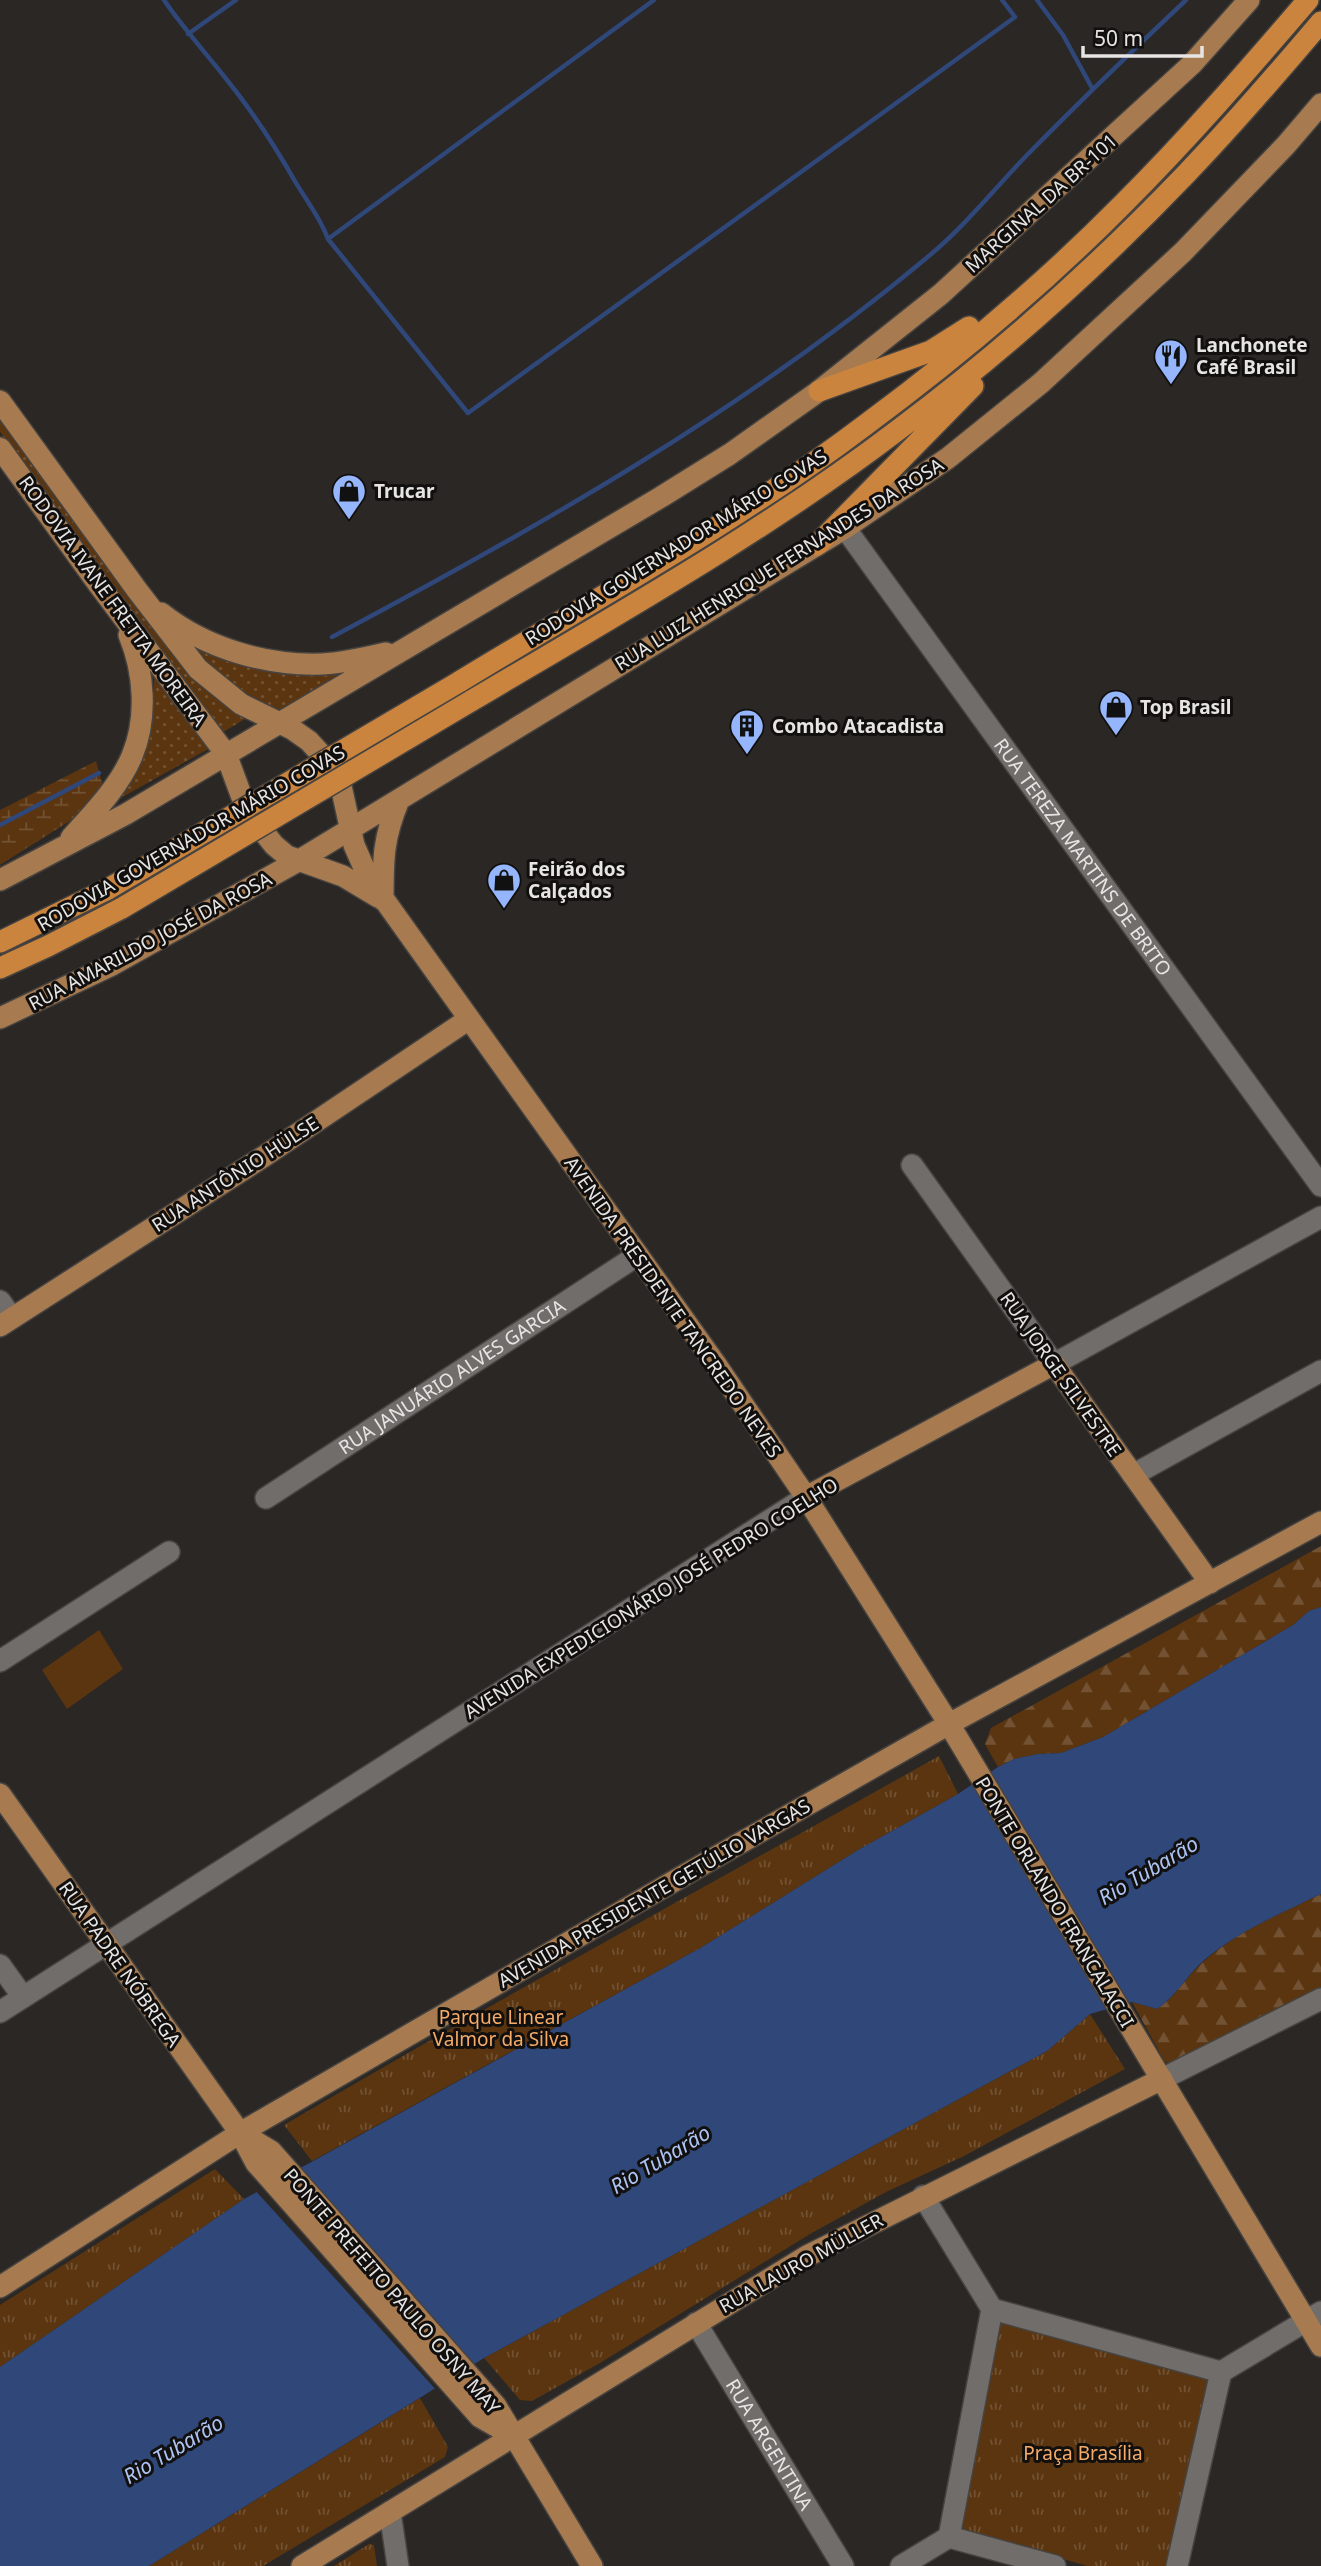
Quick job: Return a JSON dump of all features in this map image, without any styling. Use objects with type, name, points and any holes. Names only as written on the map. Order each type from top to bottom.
[{"type":"highway","name":"RODOVIA GOVERNADOR MÁRIO COVAS","points":[[0,942],[108,889],[721,524],[815,462],[930,375],[1122,206],[1186,139],[1308,0]]},
{"type":"highway","name":"RODOVIA GOVERNADOR MÁRIO COVAS","points":[[0,968],[60,941],[122,908],[702,563],[827,481],[949,391],[1084,274],[1185,175],[1321,22]]},
{"type":"highway","points":[[819,391],[930,351],[952,339],[1054,268]]},
{"type":"highway","points":[[817,545],[1084,274]]},
{"type":"main road","name":"MARGINAL DA BR-101","points":[[279,722],[661,497],[730,454],[819,391],[941,294],[1079,169],[1192,64],[1248,0]]},
{"type":"main road","name":"RUA LUIZ HENRIQUE FERNANDES DA ROSA","points":[[350,829],[845,528],[948,458],[1050,375],[1183,252],[1321,104]]},
{"type":"main road","name":"RODOVIA IVANE FRETTA MOREIRA","points":[[0,401],[179,646],[206,676],[241,704],[279,722]]},
{"type":"main road","name":"RODOVIA IVANE FRETTA MOREIRA","points":[[0,448],[226,754]]},
{"type":"main road","points":[[61,849],[118,780],[132,756],[139,729],[142,692],[135,651],[126,628],[99,585]]},
{"type":"main road","points":[[136,590],[163,615],[186,630],[238,653],[273,660],[325,664],[405,649]]},
{"type":"main road","points":[[0,880],[61,849],[279,722],[309,741],[331,765],[341,786],[350,829],[299,861],[287,856],[254,822],[236,786],[226,754]]},
{"type":"main road","points":[[383,900],[383,854],[391,820],[400,800]]},
{"type":"main road","name":"AVENIDA PRESIDENTE TANCREDO NEVES","points":[[350,829],[359,859],[383,900],[638,1255],[806,1497],[949,1724]]},
{"type":"main road","name":"AVENIDA PRESIDENTE TANCREDO NEVES","points":[[299,861],[342,876],[383,900]]},
{"type":"main road","name":"RUA AMARILDO JOSÉ DA ROSA","points":[[0,1018],[121,960],[299,861]]},
{"type":"main road","name":"RUA ANTÔNIO HÜLSE","points":[[4,1315],[262,1157],[469,1019]]},
{"type":"main road","name":"RUA JORGE SILVESTRE","points":[[1054,1364],[1210,1583]]},
{"type":"main road","name":"AVENIDA EXPEDICIONÁRIO JOSÉ PEDRO COELHO","points":[[806,1497],[1054,1364]]},
{"type":"main road","name":"AVENIDA PRESIDENTE GETÚLIO VARGAS","points":[[0,2287],[240,2133],[949,1724],[1321,1522]]},
{"type":"main road","name":"PONTE ORLANDO FRANCALACCI","points":[[949,1724],[1146,2054],[1314,2316],[1321,2346]]},
{"type":"main road","name":"RUA PADRE NÓBREGA","points":[[0,1794],[240,2133]]},
{"type":"main road","name":"RUA LAURO MÜLLER","points":[[302,2566],[807,2256],[1162,2079]]},
{"type":"main road","name":"PONTE PREFEITO PAULO OSNY MAY","points":[[240,2133],[513,2436],[592,2566]]},
{"type":"street","name":"RUA TEREZA MARTINS DE BRITO","points":[[845,528],[1321,1186]]},
{"type":"street","name":"RUA JORGE SILVESTRE","points":[[912,1165],[1054,1364]]},
{"type":"street","name":"AVENIDA EXPEDICIONÁRIO JOSÉ PEDRO COELHO","points":[[1054,1364],[1321,1217]]},
{"type":"street","name":"RUA JANUÁRIO ALVES GARCIA","points":[[266,1497],[638,1255]]},
{"type":"street","points":[[1133,1475],[1321,1371]]},
{"type":"street","name":"AVENIDA EXPEDICIONÁRIO JOSÉ PEDRO COELHO","points":[[0,2012],[806,1497]]},
{"type":"street","points":[[0,1661],[169,1552]]},
{"type":"street","points":[[0,1965],[23,1997]]},
{"type":"street","name":"RUA LAURO MÜLLER","points":[[1162,2079],[1321,1999]]},
{"type":"street","points":[[923,2196],[992,2309],[949,2537]]},
{"type":"street","points":[[992,2309],[1221,2372]]},
{"type":"street","points":[[1177,2566],[1221,2372],[1314,2316]]},
{"type":"street","name":"RUA ARGENTINA","points":[[696,2323],[843,2566]]},
{"type":"street","points":[[390,2512],[398,2566]]},
{"type":"street","points":[[901,2566],[949,2537],[1055,2566]]},
{"type":"green space","points":[[0,419],[174,656],[210,690],[250,716],[220,734],[0,432]]},
{"type":"green space","points":[[192,644],[355,668],[283,710],[259,705],[217,674]]},
{"type":"green space","points":[[154,664],[212,747],[117,800],[138,765],[149,735]]},
{"type":"green space","points":[[96,761],[103,786],[84,812],[0,865],[0,810]]},
{"type":"green space","points":[[1321,1546],[1321,1607],[1309,1611],[1293,1625],[1103,1737],[1061,1753],[1014,1759],[998,1767],[985,1744],[991,1728]]},
{"type":"green space","points":[[99,1630],[123,1669],[67,1709],[42,1670]]},
{"type":"green space","name":"Parque Linear Valmor da Silva","points":[[939,1756],[958,1794],[858,1850],[702,1947],[312,2161],[284,2125],[528,1985]]},
{"type":"green space","points":[[1321,1894],[1321,1989],[1172,2064],[1165,2062],[1132,2002],[1157,2009],[1203,1962],[1230,1941]]},
{"type":"green space","points":[[1090,2014],[1125,2069],[964,2156],[886,2192],[810,2234],[600,2363],[532,2401],[520,2400],[484,2358],[1047,2051]]},
{"type":"green space","points":[[215,2169],[244,2199],[0,2367],[0,2305]]},
{"type":"green space","name":"Praça Brasília","points":[[997,2317],[1212,2376],[1169,2566],[1087,2566],[955,2527]]},
{"type":"green space","points":[[420,2398],[448,2447],[445,2457],[263,2566],[149,2566]]},
{"type":"green space","points":[[369,2544],[374,2545],[377,2566],[334,2566]]},
{"type":"water","name":"Rio Tubarão","points":[[1321,1607],[1321,1894],[1259,1924],[1215,1951],[1157,2009],[1132,2002],[1090,2014],[1047,2051],[484,2358],[149,2566],[0,2566],[0,2367],[244,2199],[702,1947],[858,1850],[958,1794],[998,1767],[1014,1759],[1061,1753],[1103,1737],[1293,1625],[1309,1611]]},
{"type":"pier","points":[[292,2168],[471,2370],[437,2391],[254,2189]]},
{"type":"waterway","points":[[164,0],[255,117],[318,217],[328,239],[468,413],[1015,17],[1002,0]]},
{"type":"waterway","points":[[188,34],[236,0]]},
{"type":"waterway","points":[[328,239],[654,0]]},
{"type":"waterway","points":[[1037,0],[1063,35],[1092,88]]},
{"type":"waterway","points":[[332,637],[488,552],[641,462],[789,364],[861,311],[956,232],[1047,135],[1186,0]]},
{"type":"waterway","points":[[0,825],[99,773]]},
{"type":"place","name":"Lanchonete Café Brasil","points":[[1171,386]]},
{"type":"place","name":"Trucar","points":[[349,521]]},
{"type":"place","name":"Top Brasil","points":[[1116,737]]},
{"type":"place","name":"Combo Atacadista","points":[[747,756]]},
{"type":"place","name":"Feirão dos Calçados","points":[[504,910]]}]
